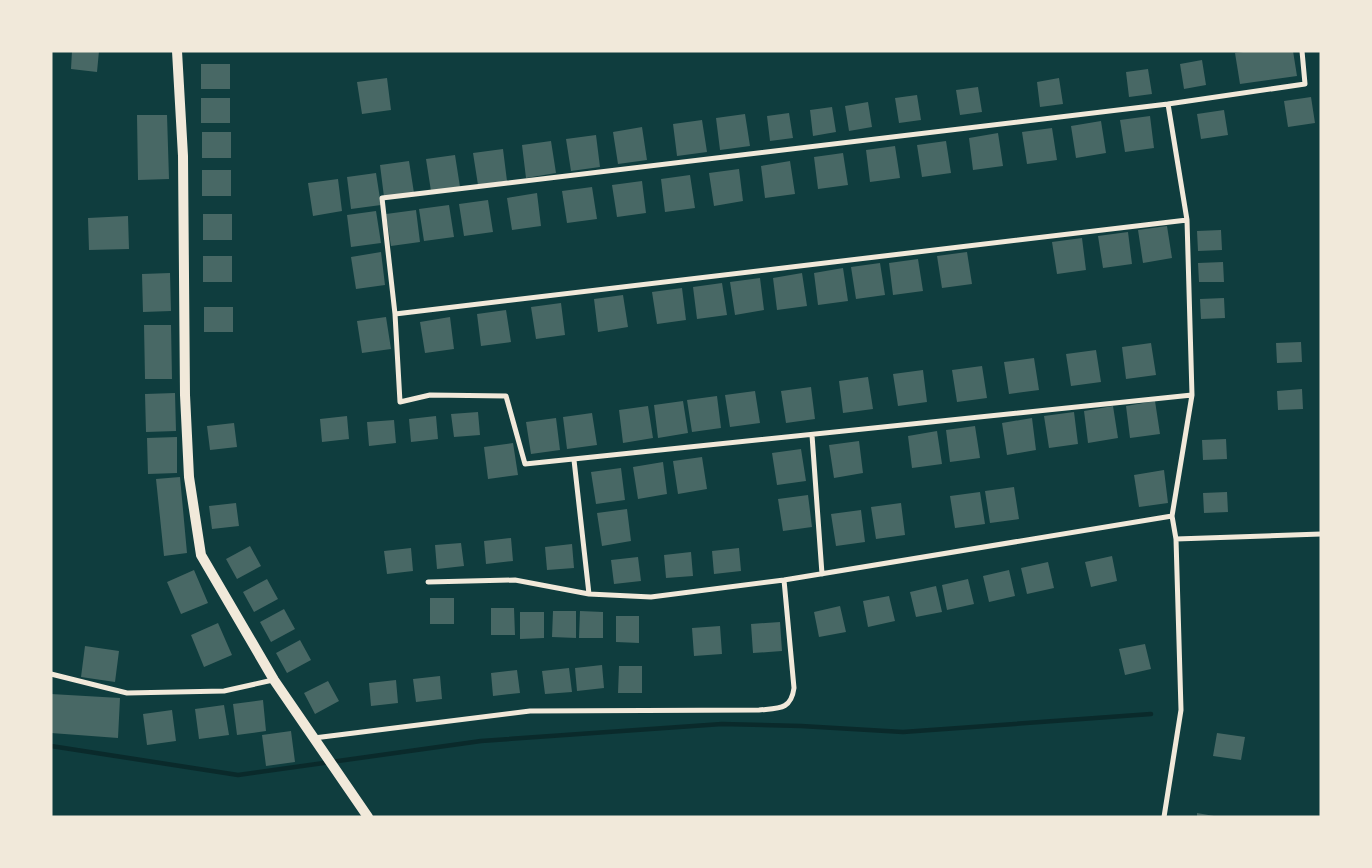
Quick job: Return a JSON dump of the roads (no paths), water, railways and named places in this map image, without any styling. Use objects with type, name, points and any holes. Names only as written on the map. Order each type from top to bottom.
[{"type":"main road","points":[[177,51],[183,156],[185,395],[189,477],[201,555],[274,680],[368,817]]},
{"type":"street","points":[[1192,395],[525,464],[506,396],[430,395],[400,402],[395,314],[382,198],[1168,104],[1305,84],[1302,51]]},
{"type":"street","points":[[1164,817],[1181,710],[1176,539],[1172,516],[1192,395],[1188,220],[1168,104]]},
{"type":"street","points":[[395,314],[1188,220]]},
{"type":"street","points":[[812,435],[822,574]]},
{"type":"street","points":[[574,460],[590,594]]},
{"type":"street","points":[[428,582],[515,580],[590,594],[651,596],[784,580],[1172,516]]},
{"type":"street","points":[[1176,539],[1321,534]]},
{"type":"street","points":[[313,738],[530,711],[759,710],[782,708],[792,699],[794,688],[784,580]]},
{"type":"street","points":[[51,674],[127,693],[224,691],[274,680]]},
{"type":"waterway","points":[[51,746],[238,775],[481,741],[722,724],[903,732],[1151,714]]}]
